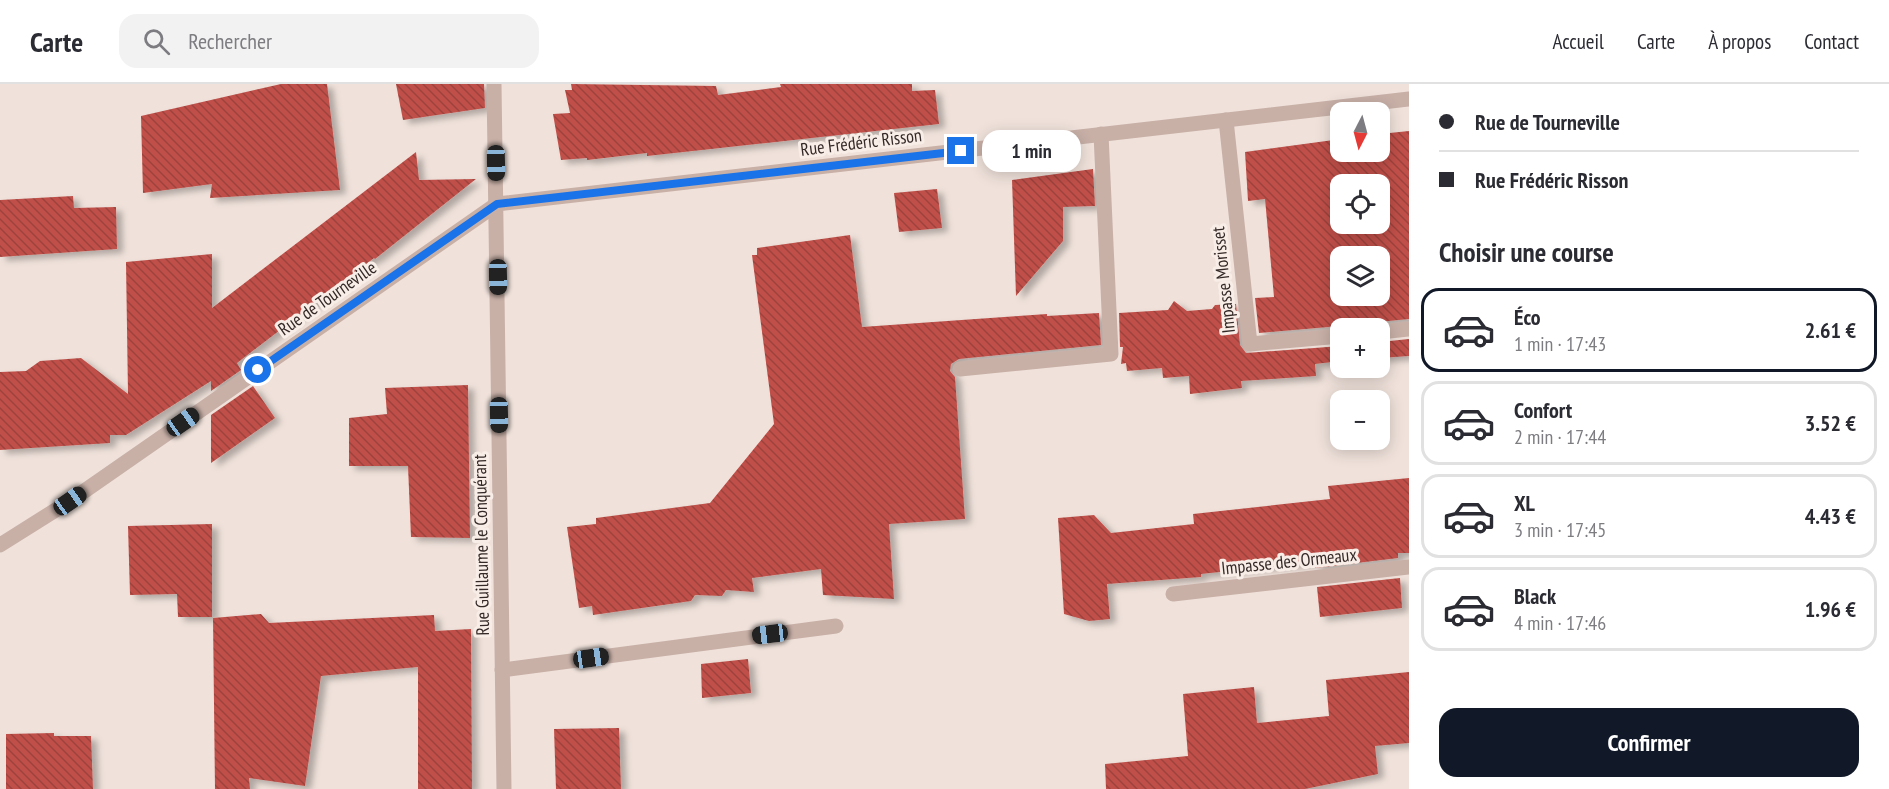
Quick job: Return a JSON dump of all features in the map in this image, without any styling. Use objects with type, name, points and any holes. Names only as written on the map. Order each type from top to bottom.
[{"type":"street","name":"Rue Guillaume le Conquérant","points":[[494,84],[504,789]]},
{"type":"street","name":"Rue Frédéric Risson","points":[[497,204],[1409,99]]},
{"type":"street","name":"Impasse Morisset","points":[[1226,120],[1250,344],[1330,337]]},
{"type":"street","points":[[960,369],[1111,354],[1101,135]]},
{"type":"street","name":"Rue de Tourneville","points":[[0,545],[70,501],[497,204]]},
{"type":"street","points":[[1390,331],[1409,330]]},
{"type":"street","name":"Impasse des Ormeaux","points":[[1173,594],[1409,567]]},
{"type":"street","points":[[502,670],[836,626]]},
{"type":"building","points":[[281,84],[327,84],[340,190],[210,198],[212,184],[143,193],[141,116]]},
{"type":"building","points":[[396,84],[484,84],[485,108],[403,120]]},
{"type":"building","points":[[571,84],[716,86],[718,95],[781,87],[780,84],[912,84],[912,91],[935,90],[939,124],[647,156],[647,153],[587,160],[587,158],[561,160],[553,114],[570,113],[565,90],[572,90]]},
{"type":"building","points":[[1409,131],[1409,319],[1390,321],[1390,318],[1330,318],[1330,327],[1259,333],[1255,298],[1274,297],[1265,199],[1248,201],[1245,152],[1330,140],[1330,162],[1390,162],[1390,133]]},
{"type":"building","points":[[416,152],[419,180],[476,179],[237,363],[241,370],[211,391],[211,381],[126,435],[110,435],[110,443],[0,450],[0,372],[26,371],[40,361],[81,358],[128,394],[126,262],[212,254],[212,308]]},
{"type":"building","points":[[1093,169],[1095,206],[1063,207],[1063,241],[1016,296],[1012,180]]},
{"type":"building","points":[[937,189],[942,228],[899,232],[894,193]]},
{"type":"building","points":[[73,196],[74,208],[116,207],[117,249],[0,257],[0,200]]},
{"type":"building","points":[[850,235],[862,327],[1047,314],[1047,316],[1099,313],[1101,345],[959,359],[951,364],[950,371],[955,377],[965,519],[889,524],[894,599],[823,595],[821,569],[752,578],[754,592],[726,590],[722,596],[695,595],[691,601],[593,615],[592,606],[579,608],[567,527],[596,524],[596,518],[710,503],[774,424],[752,255],[757,255],[757,248]]},
{"type":"building","points":[[1174,301],[1187,311],[1212,309],[1215,305],[1236,304],[1240,345],[1246,353],[1330,347],[1330,362],[1315,364],[1316,376],[1241,381],[1242,388],[1190,394],[1189,376],[1163,378],[1162,368],[1127,371],[1126,363],[1121,364],[1123,347],[1120,347],[1119,313],[1168,310]]},
{"type":"building","points":[[1409,339],[1409,356],[1390,357],[1390,341]]},
{"type":"building","points":[[468,385],[470,538],[411,537],[408,466],[349,466],[349,418],[387,414],[385,388]]},
{"type":"building","points":[[253,386],[275,418],[211,463],[211,415]]},
{"type":"building","points":[[1409,478],[1409,553],[1398,553],[1398,558],[1315,568],[1315,562],[1201,574],[1201,577],[1107,584],[1110,619],[1089,621],[1064,614],[1058,518],[1094,515],[1111,533],[1194,524],[1193,514],[1330,499],[1328,486]]},
{"type":"building","points":[[212,524],[212,617],[178,617],[177,594],[130,595],[128,526]]},
{"type":"building","points":[[1400,578],[1402,608],[1320,617],[1317,587]]},
{"type":"building","points":[[261,614],[269,623],[434,615],[435,631],[471,629],[472,789],[418,789],[418,667],[321,676],[305,786],[249,778],[250,789],[215,789],[213,618]]},
{"type":"building","points":[[748,659],[751,693],[702,698],[701,664]]},
{"type":"building","points":[[1409,672],[1409,743],[1375,746],[1378,774],[1305,789],[1106,789],[1105,764],[1188,756],[1183,694],[1254,687],[1257,723],[1329,716],[1326,680]]},
{"type":"building","points":[[619,728],[621,789],[556,789],[554,729]]},
{"type":"building","points":[[54,733],[54,736],[91,736],[93,789],[6,789],[6,734]]},
{"type":"route","points":[[258,370],[497,204],[961,151]]}]
